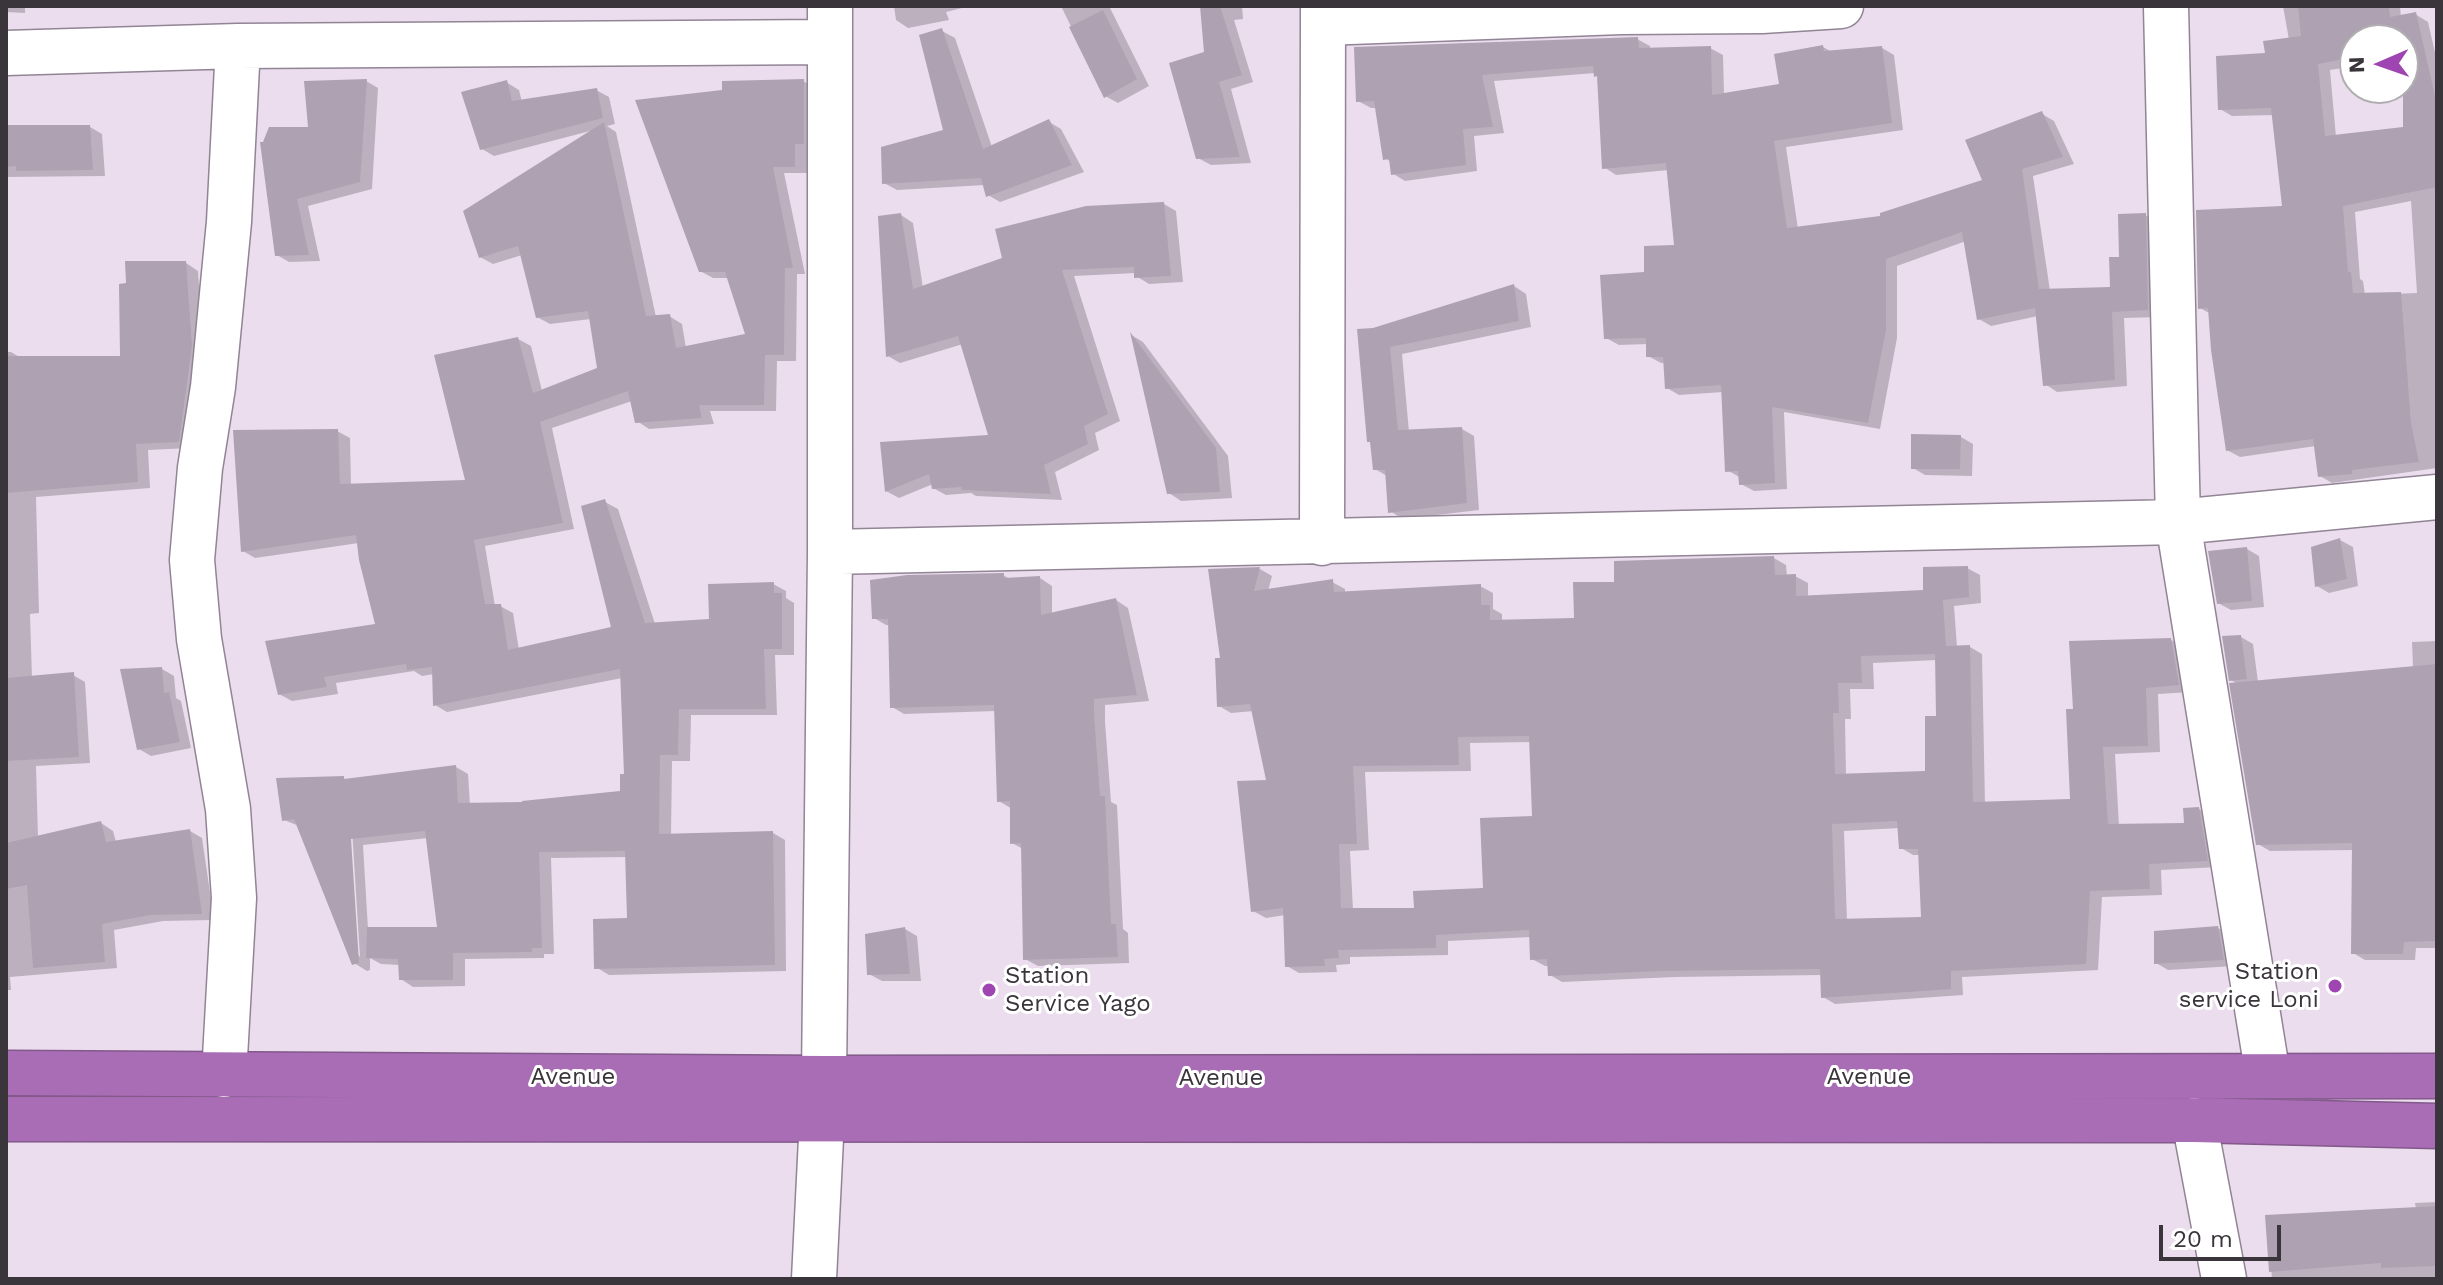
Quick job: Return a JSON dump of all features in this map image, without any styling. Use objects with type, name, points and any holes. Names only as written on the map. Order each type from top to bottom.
[{"type":"highway","name":"Avenue","points":[[6,1073],[224,1075],[823,1099],[2268,1076],[2437,1076]]},
{"type":"highway","points":[[6,1119],[823,1099],[2437,1126]]},
{"type":"street","points":[[1322,543],[1323,15],[1762,11],[1841,6]]},
{"type":"street","points":[[2166,6],[2178,522],[2268,1076]]},
{"type":"street","points":[[6,53],[830,24],[830,552],[823,1099],[814,1279]]},
{"type":"street","points":[[224,1075],[234,898],[228,809],[199,639],[192,560],[229,222],[238,46]]},
{"type":"street","points":[[830,552],[2178,522],[2437,497]]},
{"type":"street","points":[[2194,1120],[2224,1279]]},
{"type":"building","points":[[1200,6],[1220,6],[1242,75],[1219,82],[1240,157],[1196,159],[1169,63],[1204,52]]},
{"type":"building","points":[[2298,6],[2389,6],[2390,17],[2416,12],[2419,24],[2339,24],[2339,60],[2318,64],[2325,136],[2403,127],[2403,104],[2419,104],[2419,25],[2437,105],[2437,187],[2343,206],[2348,272],[2351,272],[2353,293],[2401,292],[2411,423],[2419,462],[2318,477],[2313,439],[2226,451],[2208,308],[2198,309],[2196,210],[2282,206],[2271,108],[2218,110],[2216,56],[2265,53],[2263,41],[2301,36]]},
{"type":"building","points":[[1103,10],[1137,79],[1104,98],[1069,27]]},
{"type":"building","points":[[942,28],[983,149],[1049,119],[1072,165],[986,197],[981,178],[882,184],[881,147],[943,130],[919,35]]},
{"type":"building","points":[[1638,37],[1639,48],[1711,46],[1712,95],[1779,84],[1774,54],[1823,45],[1824,51],[1882,46],[1892,123],[1774,141],[1787,228],[1880,216],[1880,213],[1982,180],[1965,140],[2042,111],[2063,157],[2022,169],[2039,289],[2110,287],[2109,257],[2119,257],[2118,214],[2146,213],[2148,310],[2112,312],[2115,380],[2043,386],[2035,308],[1977,320],[1962,232],[1886,259],[1886,330],[1868,423],[1772,407],[1775,483],[1739,485],[1738,471],[1725,472],[1721,385],[1665,389],[1663,357],[1646,357],[1646,338],[1604,339],[1600,275],[1644,272],[1644,246],[1674,245],[1666,163],[1602,169],[1597,76],[1594,77],[1593,66],[1482,75],[1493,127],[1463,129],[1466,165],[1391,175],[1389,159],[1383,160],[1374,101],[1356,102],[1354,47]]},
{"type":"building","points":[[367,79],[360,182],[297,199],[309,255],[275,256],[260,142],[263,142],[269,127],[308,127],[304,81]]},
{"type":"building","points":[[804,79],[804,144],[795,144],[795,167],[773,167],[793,268],[785,268],[784,355],[765,355],[764,405],[699,405],[702,418],[635,423],[628,391],[540,422],[563,523],[474,540],[485,604],[501,604],[508,650],[611,627],[581,506],[605,499],[645,623],[709,619],[708,584],[774,582],[774,593],[782,593],[782,649],[764,649],[766,709],[679,709],[678,755],[660,755],[659,834],[773,831],[775,965],[594,969],[593,919],[627,918],[625,851],[539,852],[542,948],[532,948],[532,952],[453,953],[453,980],[399,980],[398,959],[366,958],[367,927],[437,927],[425,831],[351,839],[359,963],[352,965],[294,819],[282,821],[276,778],[344,776],[344,779],[456,765],[458,803],[522,802],[620,791],[620,774],[624,774],[620,669],[433,706],[432,667],[407,670],[406,664],[324,677],[327,687],[278,695],[265,641],[375,624],[356,535],[241,552],[233,430],[338,429],[340,484],[465,480],[434,355],[518,337],[533,393],[597,368],[588,311],[536,318],[518,246],[479,258],[463,211],[604,122],[646,316],[670,314],[676,348],[745,334],[725,272],[699,272],[635,100],[722,90],[722,81]]},
{"type":"building","points":[[507,80],[512,101],[597,88],[603,118],[480,150],[461,92]]},
{"type":"building","points":[[6,125],[90,125],[93,170],[16,171],[16,166],[6,167]]},
{"type":"building","points":[[1164,202],[1171,276],[1134,278],[1134,267],[1062,270],[1108,414],[1084,426],[1088,444],[1044,465],[1051,494],[962,490],[961,487],[932,489],[929,474],[885,492],[880,442],[988,435],[958,336],[886,357],[878,216],[901,213],[913,289],[1002,258],[995,229],[1086,206]]},
{"type":"building","points":[[125,261],[186,261],[192,346],[179,442],[136,444],[138,482],[6,493],[6,356],[120,356],[119,284],[126,283]]},
{"type":"building","points":[[1514,284],[1519,321],[1390,347],[1398,430],[1462,427],[1467,503],[1388,513],[1385,470],[1373,470],[1370,442],[1367,442],[1357,329],[1373,328]]},
{"type":"building","points":[[1130,332],[1216,448],[1220,492],[1167,494]]},
{"type":"building","points":[[1911,434],[1961,435],[1960,469],[1911,469]]},
{"type":"building","points":[[2340,538],[2347,579],[2315,587],[2311,547]]},
{"type":"building","points":[[2247,547],[2252,601],[2217,604],[2208,551]]},
{"type":"building","points":[[1774,556],[1775,575],[1796,574],[1796,596],[1923,590],[1923,567],[1968,566],[1969,597],[1943,600],[1946,646],[1970,645],[1973,802],[2070,799],[2066,709],[2073,709],[2069,641],[2171,638],[2179,685],[2146,688],[2148,746],[2103,747],[2108,824],[2184,823],[2183,808],[2199,807],[2208,861],[2149,864],[2150,889],[2090,891],[2086,964],[1951,971],[1951,989],[1821,998],[1820,969],[1548,976],[1547,959],[1530,960],[1529,930],[1436,935],[1436,948],[1338,950],[1339,958],[1324,959],[1325,966],[1285,967],[1283,908],[1251,912],[1237,781],[1266,780],[1250,704],[1217,707],[1215,658],[1220,658],[1208,569],[1260,567],[1254,591],[1333,579],[1334,592],[1481,584],[1481,605],[1490,605],[1490,620],[1574,618],[1573,582],[1614,582],[1614,561]],"holes":[[[1935,654],[1936,716],[1925,716],[1925,771],[1835,774],[1833,713],[1839,713],[1838,683],[1862,683],[1861,656]],[[1529,736],[1532,816],[1480,818],[1483,888],[1413,891],[1414,908],[1341,908],[1339,844],[1357,844],[1353,766],[1459,765],[1458,737]],[[1897,821],[1899,849],[1918,849],[1921,917],[1835,919],[1832,824]]]},
{"type":"building","points":[[1004,573],[1004,578],[1040,576],[1041,615],[1116,598],[1137,695],[1094,699],[1094,714],[1100,796],[1105,796],[1111,924],[1116,924],[1118,957],[1023,960],[1021,843],[1010,844],[1010,801],[997,802],[994,705],[890,708],[888,619],[872,619],[870,580],[907,575]]},
{"type":"building","points":[[2241,635],[2247,679],[2229,681],[2222,636]]},
{"type":"building","points":[[2437,664],[2437,941],[2404,942],[2403,954],[2351,954],[2352,843],[2256,845],[2229,683]]},
{"type":"building","points":[[162,667],[164,693],[169,692],[180,742],[137,750],[120,669]]},
{"type":"building","points":[[74,672],[79,757],[6,761],[6,678]]},
{"type":"building","points":[[101,821],[106,842],[190,829],[202,914],[150,915],[102,924],[105,962],[33,968],[27,885],[6,889],[6,843]]},
{"type":"building","points":[[2218,926],[2224,960],[2154,964],[2154,931]]},
{"type":"building","points":[[905,927],[910,974],[867,975],[865,934]]},
{"type":"building","points":[[2437,1206],[2437,1266],[2381,1268],[2381,1263],[2269,1272],[2265,1215]]},
{"type":"place","name":"Station service Loni","points":[[2335,986]]},
{"type":"place","name":"Station Service Yago","points":[[989,990]]}]
